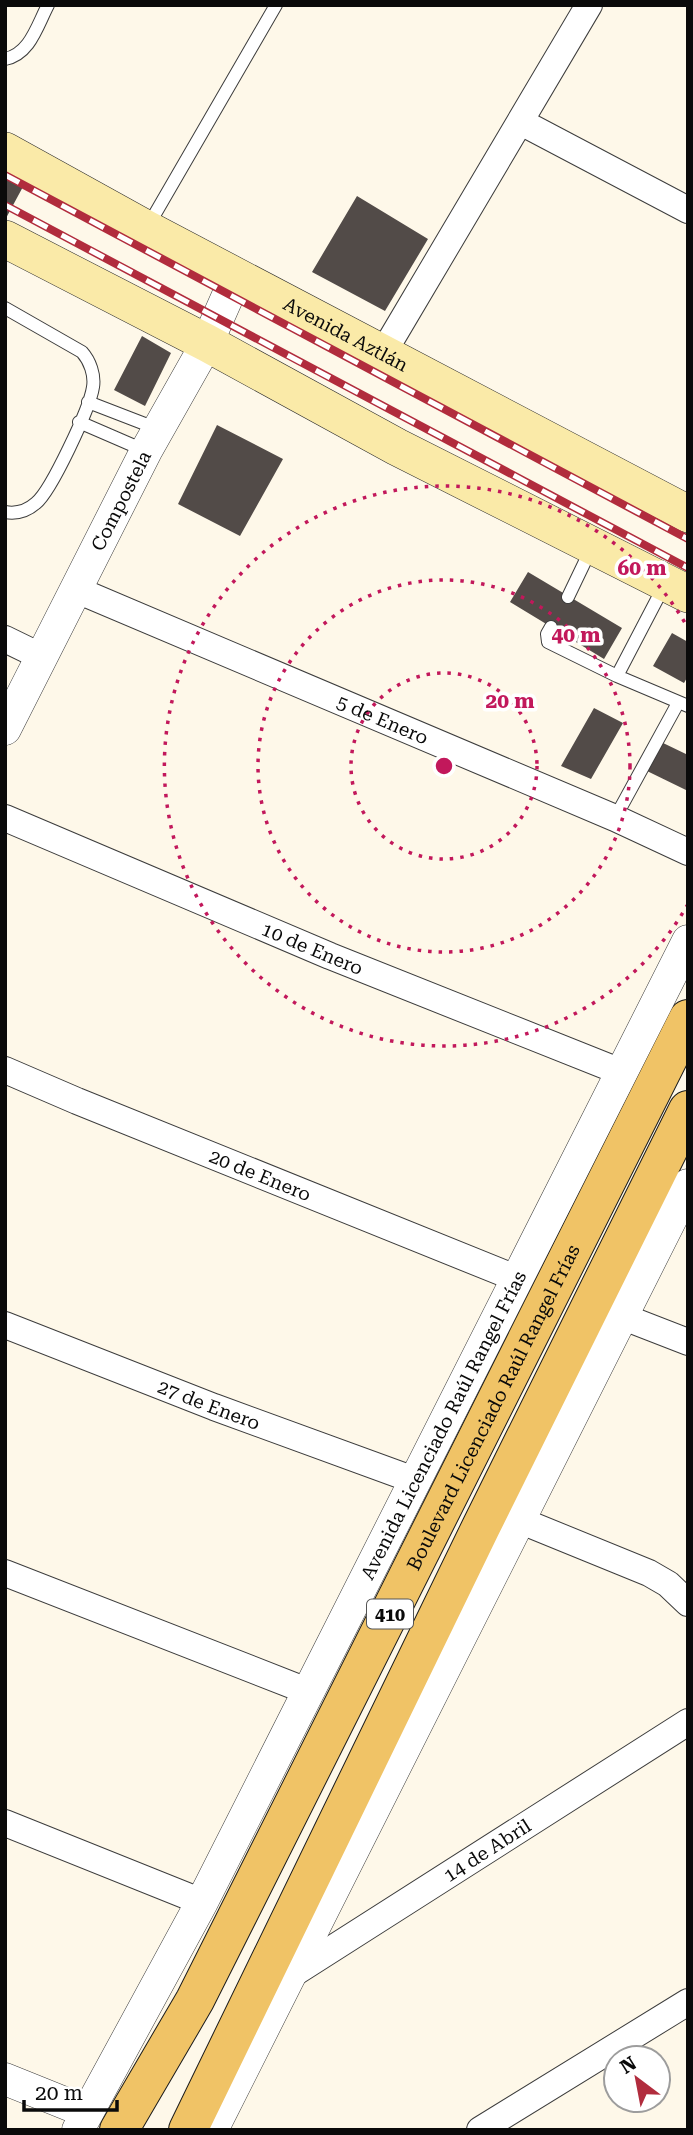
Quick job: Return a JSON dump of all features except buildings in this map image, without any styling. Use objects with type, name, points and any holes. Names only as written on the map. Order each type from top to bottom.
[{"type":"main road","name":"Avenida Aztlán","points":[[5,151],[146,229],[688,514]]},
{"type":"main road","points":[[5,239],[207,343],[397,447],[677,588]]},
{"type":"main road","name":"Boulevard Licenciado Raúl Rangel Frías","points":[[95,2124],[195,2000],[688,1019]]},
{"type":"main road","name":"410","points":[[188,2130],[481,1527],[688,1110]]},
{"type":"street","points":[[383,354],[589,5]]},
{"type":"street","points":[[521,122],[688,210]]},
{"type":"street","name":"Compostela","points":[[5,729],[152,440],[207,343],[237,275]]},
{"type":"street","name":"5 de Enero","points":[[77,590],[615,818],[688,852]]},
{"type":"street","points":[[5,639],[42,657]]},
{"type":"street","name":"10 de Enero","points":[[5,818],[330,956],[621,1072]]},
{"type":"street","name":"Avenida Licenciado Raúl Rangel Frías","points":[[95,2124],[201,1902],[688,942]]},
{"type":"street","name":"20 de Enero","points":[[5,1070],[89,1107],[518,1279]]},
{"type":"street","points":[[212,2130],[688,1185]]},
{"type":"street","points":[[621,1316],[688,1342]]},
{"type":"street","name":"27 de Enero","points":[[5,1325],[214,1407],[414,1480]]},
{"type":"street","points":[[519,1520],[649,1573],[668,1584],[688,1603]]},
{"type":"street","points":[[5,1573],[307,1691]]},
{"type":"street","name":"14 de Abril","points":[[288,1977],[688,1722]]},
{"type":"street","points":[[5,1823],[201,1902]]},
{"type":"street","points":[[480,2130],[684,2012]]},
{"type":"street","points":[[5,2079],[95,2124]]},
{"type":"lane","points":[[5,59],[16,57],[26,49],[48,5]]},
{"type":"lane","points":[[146,229],[276,5]]},
{"type":"lane","points":[[5,307],[82,352],[90,363],[94,386],[55,475],[37,502],[26,510],[5,512]]},
{"type":"lane","points":[[88,402],[152,440]]},
{"type":"lane","points":[[79,422],[152,440]]},
{"type":"lane","points":[[568,597],[593,545]]},
{"type":"lane","points":[[617,676],[677,588]]},
{"type":"lane","points":[[551,628],[547,634],[548,642],[683,705],[615,818]]},
{"type":"railway","points":[[5,175],[688,539]]},
{"type":"railway","points":[[5,205],[688,568]]}]
